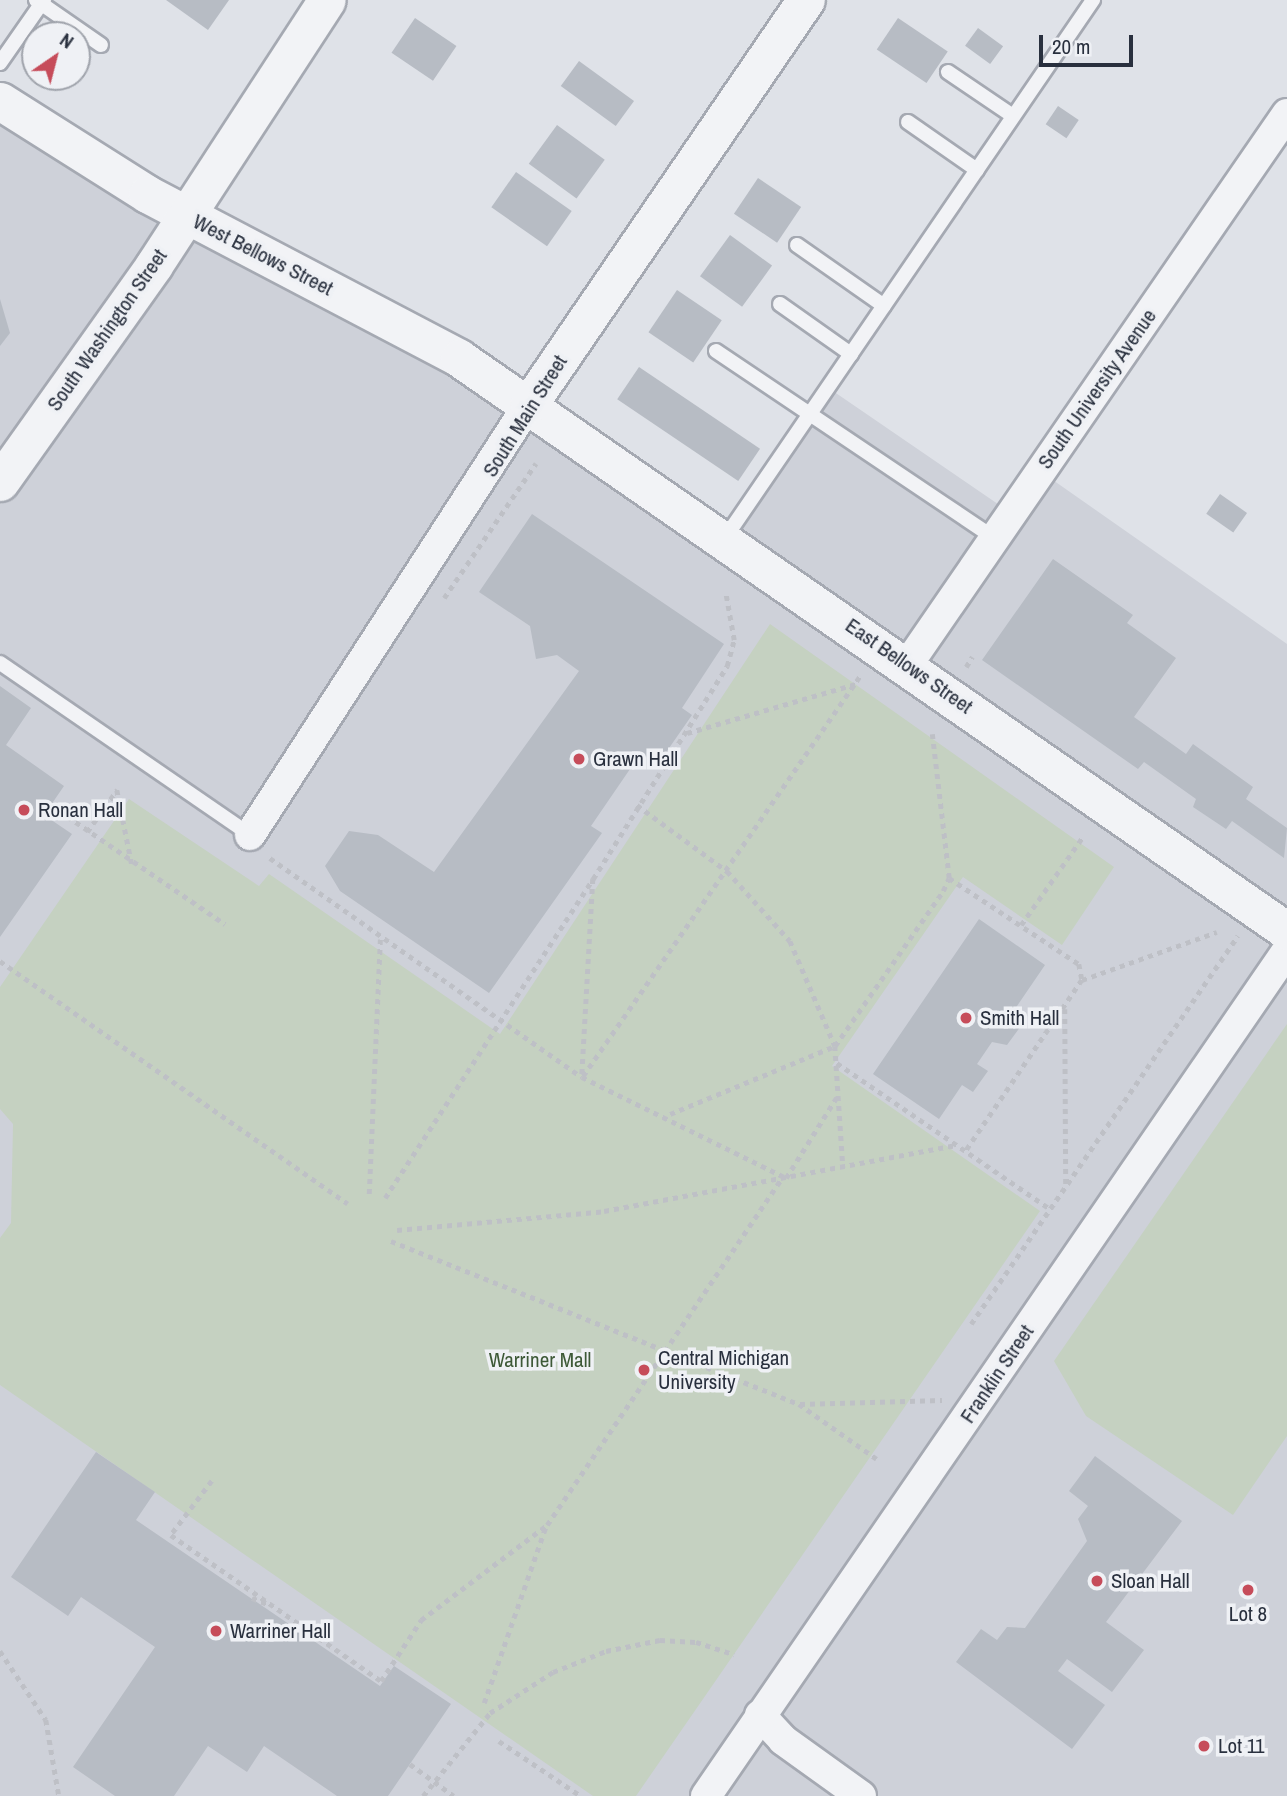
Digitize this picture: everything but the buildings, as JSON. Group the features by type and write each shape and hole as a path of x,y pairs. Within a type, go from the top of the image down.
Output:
{"street":[{"name":"South Washington Street","path":"0,482 186,215 327,0"},
{"name":"South Main Street","path":"250,835 528,404 806,0"},
{"name":"West Bellows Street","path":"0,101 186,215 459,358 528,404"},
{"name":"South University Avenue","path":"908,664 1287,114"},
{"name":"East Bellows Street","path":"528,404 908,664 1287,930"},
{"name":"Franklin Street","path":"706,1796 1287,951"},
{"path":"760,1715 783,1740 861,1796"}],"lane":[{"path":"726,538 1093,0"},
{"path":"0,63 40,1 101,45"},
{"path":"948,72 1013,116"},
{"path":"908,122 976,170"},
{"path":"797,245 884,306"},
{"path":"780,304 851,354"},
{"path":"716,351 808,416 994,538"},
{"path":"0,663 250,835"}],"path":[{"path":"385,1198 686,733 726,666 734,640 726,595"},
{"path":"582,1077 857,684 863,671"},
{"path":"686,733 857,684"},
{"path":"670,1115 835,1046 949,878 932,734"},
{"path":"87,832 117,790 132,865"},
{"path":"51,805 132,865 225,924"},
{"path":"637,805 727,871 790,941 835,1046 843,1168"},
{"path":"1021,925 1082,838"},
{"path":"268,860 582,1077 670,1115 784,1178"},
{"path":"582,1077 593,878"},
{"path":"949,878 1079,964 1082,980"},
{"path":"971,1324 1246,924"},
{"path":"965,1152 1082,980 1217,932"},
{"path":"369,1194 380,939"},
{"path":"0,961 348,1204"},
{"path":"1065,1007 1066,1187"},
{"path":"836,1063 1051,1209"},
{"path":"484,1703 547,1525 662,1349 784,1178 838,1095"},
{"path":"397,1230 604,1211 955,1145"},
{"path":"391,1241 799,1404 877,1459"},
{"path":"799,1404 949,1400"},
{"path":"212,1481 171,1535 381,1681 421,1620 547,1525"},
{"path":"252,1598 275,1606"},
{"path":"423,1796 490,1713 553,1672 606,1651 660,1640 696,1642 734,1654"},
{"path":"0,1651 46,1720 59,1796"},
{"path":"499,1741 581,1796"},
{"path":"410,1764 454,1796"}],"shaded area":[{"name":"Central Michigan University","path":"0,101 314,281 1287,943 1287,1796 0,1796"},
{"path":"830,389 1011,513 1040,471 1287,644 1287,931 727,539"}],"green space":[{"name":"Warriner Mall","path":"770,624 1114,867 1062,945 963,877 832,1066 1040,1211 636,1796 593,1796 0,1385 0,1238 11,1223 13,1124 0,1109 0,987 129,799 259,886 269,874 500,1034"},
{"path":"1287,1024 1287,1436 1233,1515 1086,1416 1054,1361"}],"place":[{"name":"Grawn Hall","path":"579,759"},
{"name":"Ronan Hall","path":"24,810"},
{"name":"Smith Hall","path":"966,1018"},
{"name":"Central Michigan University","path":"644,1370"},
{"name":"Sloan Hall","path":"1097,1581"},
{"name":"Lot 8","path":"1248,1590"},
{"name":"Warriner Hall","path":"216,1631"},
{"name":"Lot 11","path":"1204,1746"}]}
